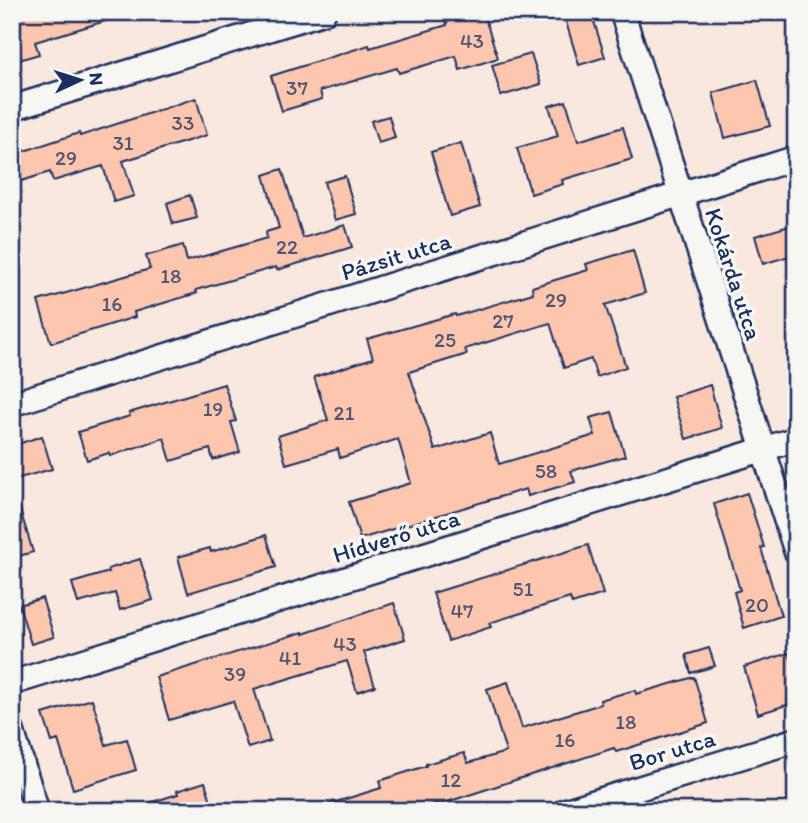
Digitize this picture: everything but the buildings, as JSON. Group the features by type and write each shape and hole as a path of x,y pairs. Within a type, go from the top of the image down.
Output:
{"street":[{"path":"12,108 324,12"},
{"name":"Kokárda utca","path":"622,12 796,551"},
{"name":"Pázsit utca","path":"12,404 796,158"},
{"name":"Hídverő utca","path":"12,683 796,439"},
{"path":"12,731 37,811"},
{"name":"Bor utca","path":"565,811 796,740"}]}
